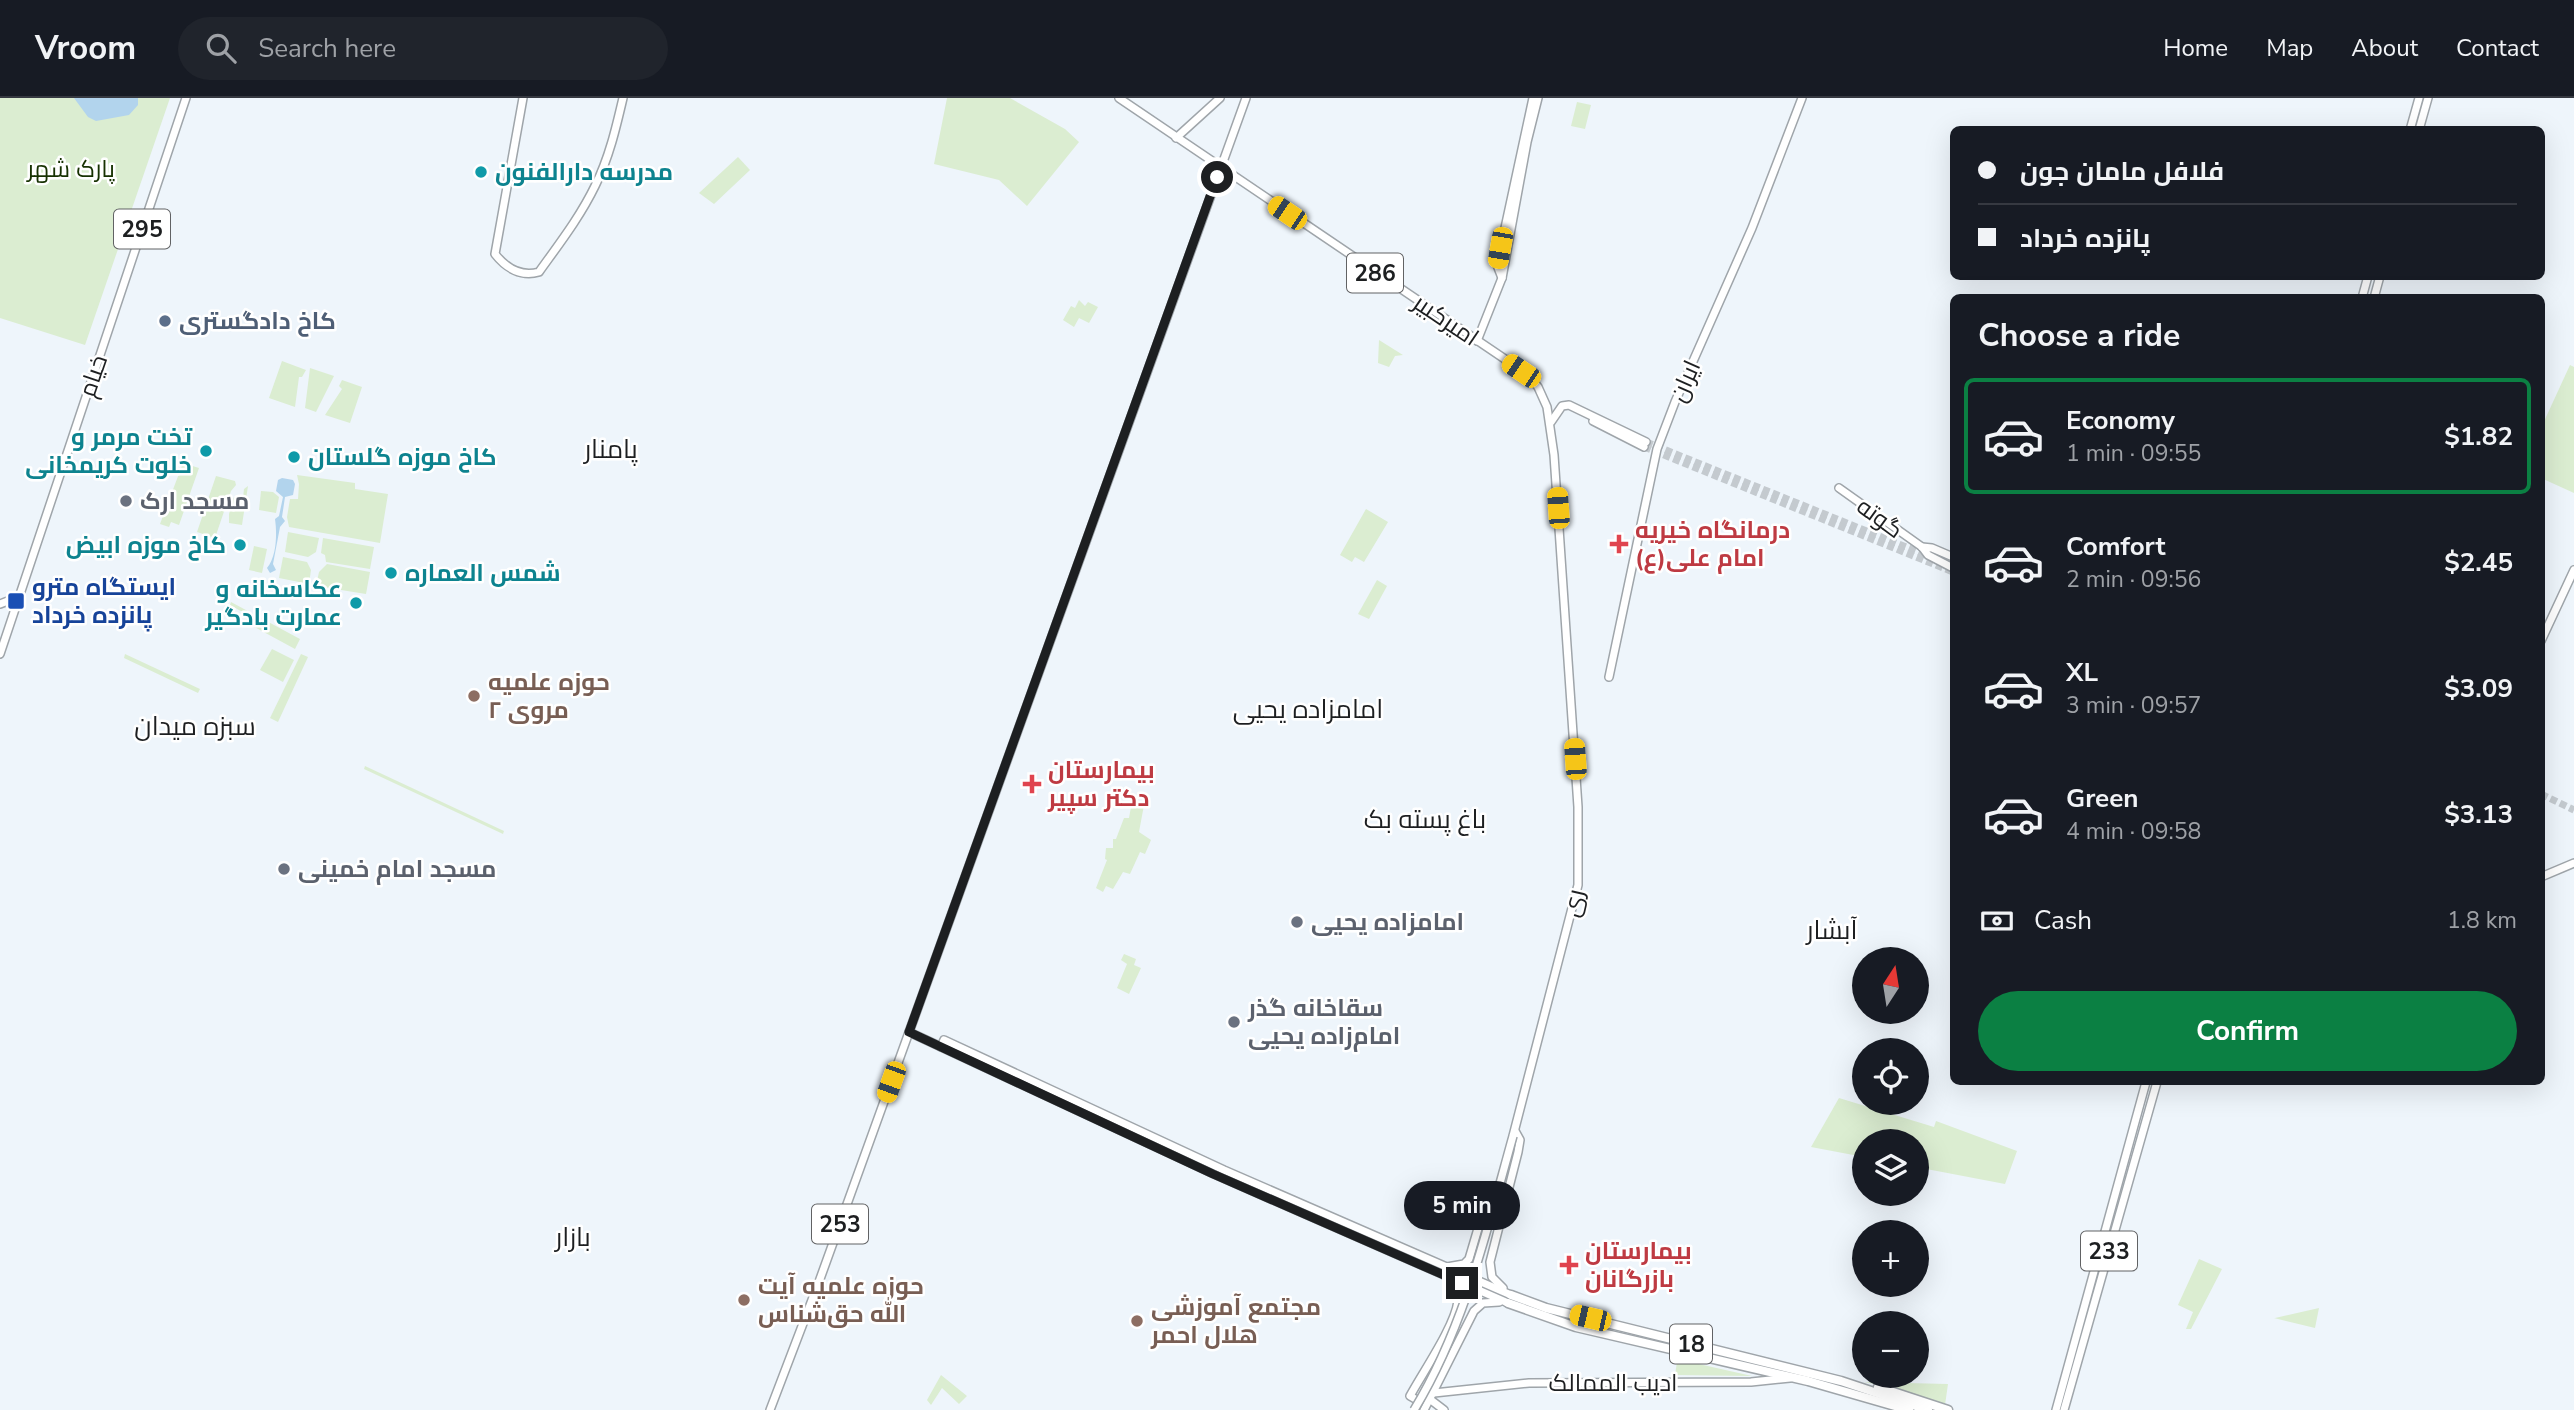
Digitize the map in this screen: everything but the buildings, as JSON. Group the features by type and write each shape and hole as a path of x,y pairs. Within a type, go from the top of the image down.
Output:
{"highway":[{"name":"18","path":"1510,1299 1841,1381 1909,1410"},
{"name":"18","path":"1510,1299 1539,1316 1595,1331 1791,1378 1871,1394 1928,1410"},
{"path":"1595,1331 1591,1325 1598,1321"},
{"path":"1841,1381 1869,1384 1948,1410"},
{"path":"1871,1394 1877,1404 1894,1410"}],"main road":[{"name":"خیام","path":"0,654 186,98"},
{"path":"523,98 495,254 515,271 529,275 539,272 576,221 596,185 610,148 623,98"},
{"path":"1176,138 1220,98"},
{"name":"253","path":"770,1410 797,1345 1245,98"},
{"path":"1477,341 1502,278 1535,98"},
{"name":"ایران","path":"1609,677 1657,449 1753,226 1802,98"},
{"path":"2411,126 2419,98"},
{"path":"2420,126 2428,98"},
{"name":"امیرکبیر","path":"1120,102 1530,377"},
{"name":"ری","path":"1414,1410 1451,1337 1465,1301 1514,1133 1578,885 1577,795 1550,422 1545,400 1530,377"},
{"path":"1550,422 1562,405 1569,405 1645,444"},
{"name":"گوته","path":"1839,488 1922,547 1928,555 1949,566"},
{"name":"گوته","path":"1922,547 1932,548 1950,557"},
{"path":"2545,632 2574,570"},
{"path":"0,604 8,603 19,596"},
{"path":"2545,875 2574,863"},
{"path":"909,1032 942,1044 1223,1174 1510,1299"},
{"name":"233","path":"2056,1410 2145,1085"},
{"name":"233","path":"2064,1410 2156,1085"},
{"path":"1510,1299 1489,1269 1518,1152 1520,1140 1514,1133"},
{"path":"1445,1271 1464,1264 1469,1259 1487,1198"},
{"path":"1445,1271 1454,1286 1457,1303"},
{"path":"1424,1410 1474,1311 1473,1298 1464,1296 1457,1303"},
{"path":"1474,1311 1489,1302 1510,1299"},
{"name":"ادیب الممالک","path":"1457,1303 1442,1339 1410,1396 1417,1400 1529,1383 1751,1382 1791,1378"},
{"path":"1433,1396 1444,1410"}],"green space":[{"name":"پارک شهر","path":"0,98 170,98 85,345 0,318"},
{"path":"947,98 1010,98 1065,129 1079,142 1027,206 999,180 934,164"},
{"path":"1577,102 1591,105 1585,129 1571,126"},
{"path":"738,157 750,170 714,204 699,193"},
{"path":"1079,300 1085,306 1088,302 1098,307 1089,323 1079,318 1074,327 1063,320 1071,306 1075,308"},
{"path":"1379,340 1403,355 1395,356 1389,367 1378,363"},
{"path":"282,361 306,370 302,377 299,377 295,407 269,398"},
{"path":"2570,365 2574,367 2574,493 2545,480 2545,419"},
{"path":"310,368 334,376 316,412 305,408"},
{"path":"342,380 362,387 350,423 325,415 342,389 339,386"},
{"path":"183,463 199,468 179,525 171,522 169,527 160,524"},
{"path":"297,475 355,483 355,489 388,494 380,543 289,527 287,517 290,499 298,499"},
{"path":"216,476 235,481 236,485 231,491 215,538 197,532"},
{"path":"248,486 242,525 229,523 234,497 243,498 244,489"},
{"path":"261,491 273,492 279,497 276,513 259,510"},
{"path":"1366,509 1388,522 1364,562 1355,557 1352,562 1340,555"},
{"path":"288,532 319,538 316,552 308,557 285,552"},
{"path":"323,538 374,547 370,569 326,562 325,555 321,553"},
{"path":"254,546 267,549 262,573 249,570"},
{"path":"283,557 307,562 311,570 309,584 279,578"},
{"path":"327,564 370,572 366,594 316,586 319,572"},
{"path":"1377,580 1387,586 1369,619 1358,614"},
{"path":"231,602 300,639 295,649 245,622 248,615 230,605"},
{"path":"272,649 294,660 283,682 260,670"},
{"path":"125,654 200,689 198,693 124,658"},
{"path":"301,654 308,657 278,722 270,718"},
{"path":"365,766 504,831 503,834 364,769"},
{"path":"1144,805 1139,832 1151,840 1145,854 1140,852 1130,874 1123,872 1113,889 1106,886 1103,892 1096,888 1107,860 1106,848 1113,848 1113,839 1116,839 1124,818 1129,818 1131,807"},
{"path":"1124,954 1136,959 1134,965 1141,968 1129,994 1117,988 1127,964 1121,960"},
{"path":"1839,1098 1852,1102 1852,1115 1895,1115 1934,1127 1936,1121 2017,1151 2005,1184 1929,1169 1929,1129 1852,1129 1852,1155 1811,1147"},
{"path":"2199,1259 2222,1269 2191,1329 2186,1329 2193,1312 2178,1305"},
{"path":"2319,1308 2315,1328 2274,1318 2275,1318"},
{"path":"1681,1360 1752,1376 1675,1375 1677,1362"},
{"path":"941,1375 967,1396 959,1404 942,1388 931,1405 927,1400"},
{"path":"1929,1384 1948,1384 1945,1405 1895,1388 1929,1388"}],"water":[{"path":"74,98 138,98 138,105 129,115 96,121 88,117"},
{"path":"278,480 293,480 295,484 293,495 285,497 282,517 285,521 280,527 273,564 276,570 270,573 267,568 274,551 275,519 279,516 283,497 276,491"}],"tunnel":[{"path":"1646,442 1931,557"},
{"path":"1644,447 1950,571"},
{"path":"2545,796 2574,810"}],"place":[{"name":"مدرسه دارالفنون","path":"481,172"},
{"name":"کاخ دادگستری","path":"165,321"},
{"name":"تخت مرمر و خلوت کریمخانی","path":"206,451"},
{"name":"کاخ موزه گلستان","path":"294,457"},
{"name":"مسجد ارک","path":"126,501"},
{"name":"درمانگاه خیریه امام علی(ع)","path":"1619,544"},
{"name":"کاخ موزه ابیض","path":"240,545"},
{"name":"شمس العماره","path":"391,573"},
{"name":"ایستگاه مترو پانزده خرداد","path":"16,601"},
{"name":"عکاسخانه و عمارت بادگیر","path":"356,603"},
{"name":"حوزه علمیه مروی ۲","path":"474,696"},
{"name":"بیمارستان دکتر سپیر","path":"1032,784"},
{"name":"مسجد امام خمینی","path":"284,869"},
{"name":"امامزاده یحیی","path":"1297,922"},
{"name":"سقاخانه گذر امام‌زاده یحیی","path":"1234,1022"},
{"name":"بیمارستان بازرگانان","path":"1569,1265"},
{"name":"حوزه علمیه آیت الله حق‌شناس","path":"744,1300"},
{"name":"مجتمع آموزشی هلال احمر","path":"1137,1321"}],"district":[{"name":"پامنار","path":"611,449"},
{"name":"امامزاده یحیی","path":"1308,709"},
{"name":"سبزه میدان","path":"195,726"},
{"name":"باغ پسته بک","path":"1425,819"},
{"name":"آبشار","path":"1832,930"},
{"name":"بازار","path":"573,1237"}],"route":[{"path":"1217,177 909,1032 1213,1174 1462,1283"}]}
